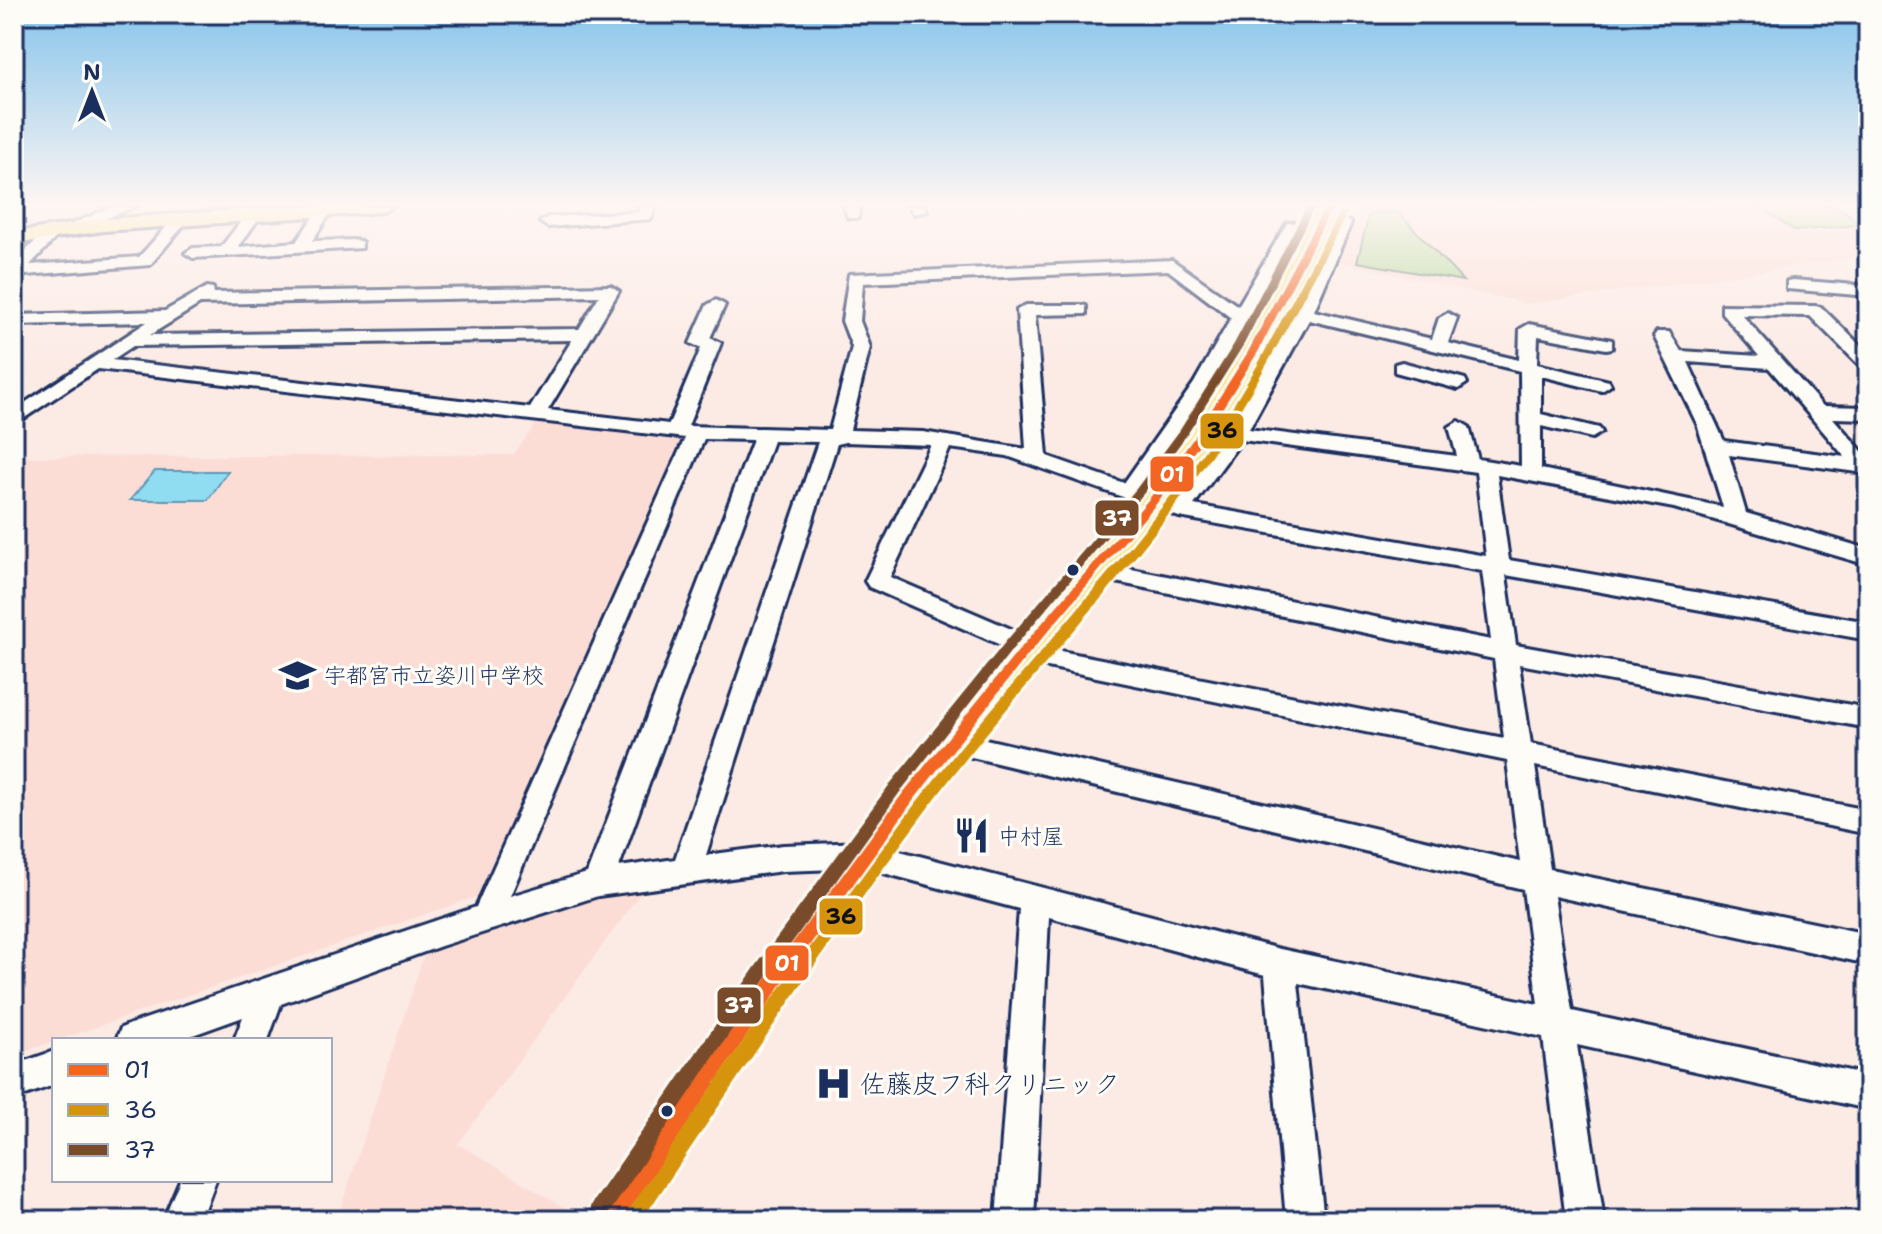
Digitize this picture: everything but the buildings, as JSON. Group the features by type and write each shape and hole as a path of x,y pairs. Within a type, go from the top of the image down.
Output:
{"main road":[{"path":"612,1220 775,980 865,855 951,742 1153,501 1253,352 1304,264"}],"street":[{"path":"23,264 15,271 121,264"},
{"path":"1153,501 1180,419 1271,264"},
{"path":"1153,501 1237,433 1304,314 1326,264"},
{"path":"686,871 834,438 861,347 851,321 855,278 1172,265 1241,317"},
{"path":"14,419 94,363 223,283"},
{"path":"1793,285 1868,291"},
{"path":"193,299 611,291 536,414"},
{"path":"486,918 686,432 712,343 699,343 716,305"},
{"path":"1866,468 1728,309 1815,311 1868,362"},
{"path":"1037,460 1026,310 1080,310"},
{"path":"1304,314 1602,385"},
{"path":"14,320 168,316"},
{"path":"1425,374 1448,318"},
{"path":"1531,474 1529,329 1606,344"},
{"path":"132,341 585,334"},
{"path":"1663,336 1694,387 1719,447 1736,517"},
{"path":"1675,356 1774,363"},
{"path":"94,363 686,432 943,441 1010,450 1153,501 1496,567 1868,631"},
{"path":"1402,368 1458,383"},
{"path":"14,400 44,399"},
{"path":"1817,412 1868,413"},
{"path":"1531,418 1592,432"},
{"path":"1459,427 1478,467 1496,567 1505,652 1585,1220"},
{"path":"1237,433 1531,474 1736,517 1868,557"},
{"path":"598,883 764,437"},
{"path":"943,441 877,581 1026,650 1868,822"},
{"path":"1719,447 1866,468"},
{"path":"1096,570 1505,652 1868,718"},
{"path":"951,742 1536,879 1868,949"},
{"path":"139,1038 486,918 598,883 783,858 865,855 1280,964 1868,1092"},
{"path":"1015,1220 1035,900"},
{"path":"1280,964 1305,1220"},
{"path":"252,1038 269,992"},
{"path":"15,1083 52,1069"},
{"path":"182,1220 197,1182"}],"shaded area":[{"path":"1346,264 1815,264 1530,304"},
{"name":"宇都宮市立姿川中学校","path":"539,421 685,434 487,893 64,1038 52,1038 52,1042 14,1055 14,457 513,455"},
{"path":"642,891 458,1144 565,1208 556,1220 337,1220 427,946 593,897"}],"green space":[{"path":"1366,264 1447,264 1463,281"}],"water":[{"path":"155,471 228,471 208,500 130,500"}],"transit line":[{"name":"37","path":"599,1211 762,971 895,788 1011,643 1140,491 1184,431 1239,344 1281,264"},
{"name":"01","path":"612,1220 775,980 908,797 1023,653 1153,501 1197,440 1253,352 1299,264"},
{"name":"36","path":"631,1220 882,858 980,732 1135,549 1191,476 1262,366 1317,264"}],"place":[{"name":"宇都宮市立姿川中学校","path":"298,675"},
{"name":"中村屋","path":"972,836"},
{"name":"佐藤皮フ科クリニック","path":"834,1084"}]}
